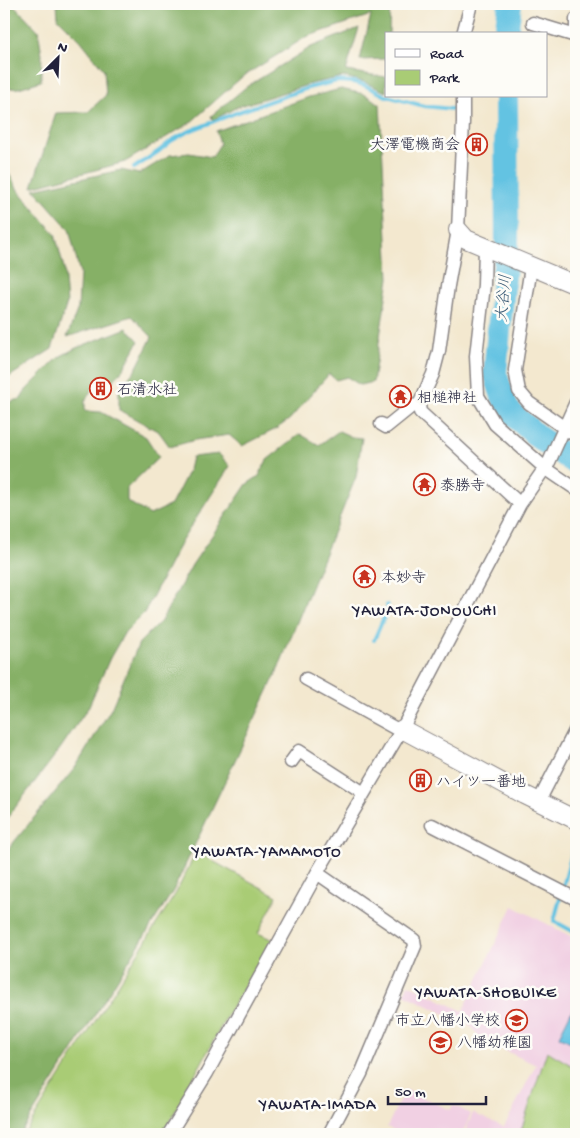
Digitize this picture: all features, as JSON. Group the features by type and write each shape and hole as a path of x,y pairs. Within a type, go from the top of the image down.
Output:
{"street":[{"path":"464,32 471,4"},
{"path":"533,23 576,36 576,19"},
{"path":"463,98 458,230 439,351 433,374 419,404 420,412 520,504"},
{"path":"458,230 466,239 576,285"},
{"path":"488,248 476,356 478,396 494,424 576,489"},
{"path":"528,266 515,370 519,391 529,403 576,436"},
{"path":"169,1134 207,1073 317,873 401,730 520,504 547,465 576,402"},
{"path":"382,424 386,427 412,406 419,404"},
{"path":"306,679 576,820"},
{"path":"539,801 576,729"},
{"path":"291,762 299,751 364,793"},
{"path":"432,824 567,894"},
{"path":"317,873 414,940 415,946 361,1074 330,1134"}],"shaded area":[{"name":"市立八幡小学校","path":"513,906 576,939 576,1134 464,1134 473,1113 504,1127 536,1065 480,1039 473,1028 404,994 408,984 463,1011"},
{"path":"405,1089 450,1110 453,1105 471,1114 462,1134 403,1134 387,1127"}],"green space":[{"path":"57,4 390,4 389,32 385,32 385,59 360,60 371,15 306,37 242,77 190,123 125,162 32,187 56,113 88,112 106,95 104,70 81,41 58,18"},
{"path":"4,6 16,7 38,30 42,54 41,81 19,88 4,89"},
{"path":"359,28 346,71 385,77 385,92 364,82 345,77 337,78 310,84 237,107 213,120 211,116 246,87 311,47"},
{"path":"341,89 364,94 380,104 389,278 373,382 360,385 347,377 336,380 329,374 290,419 276,429 242,446 229,435 195,440 170,447 159,432 119,410 119,389 136,369 152,337 132,316 67,337 78,308 80,274 69,229 34,189 121,170 139,174 170,155 189,153 212,157 220,144 216,131 309,97"},
{"path":"4,165 18,190 55,234 64,268 67,303 52,349 6,379 4,378"},
{"path":"127,328 139,341 124,368 112,382 99,377 85,401 85,411 101,412 146,437 159,457 127,488 127,501 150,515 171,505 189,470 192,457 219,454 230,466 181,542 144,613 125,632 110,658 88,708 60,749 4,822 4,408 12,401 21,399 26,390 59,357 76,348"},
{"path":"339,431 352,437 362,438 356,477 276,674 173,891 20,1134 4,1134 4,854 75,768 111,709 139,643 161,621 192,565 247,484 259,476 267,460 300,434 319,445"},
{"path":"196,852 277,896 258,933 273,940 229,1012 163,1134 24,1134 176,893"},
{"path":"547,1051 576,1068 576,1134 520,1134"}],"water":[{"path":"576,1002 576,1045 559,1036"}],"waterway":[{"name":"大谷川","path":"506,32 510,4"},
{"path":"134,168 171,141 187,132 308,88 337,81 353,82 364,85 385,96"},
{"path":"394,98 424,106 452,109"},
{"name":"大谷川","path":"506,98 507,244 495,373 507,409 538,437 576,463"},
{"path":"374,640 388,608 387,605"},
{"path":"576,838 554,921 576,933"}],"place":[{"name":"大澤電機商会","path":"476,144"},
{"name":"石清水社","path":"101,389"},
{"name":"相槌神社","path":"401,397"},
{"name":"泰勝寺","path":"424,485"},
{"name":"本妙寺","path":"365,577"},
{"name":"ハイツ一番地","path":"420,781"},
{"name":"市立八幡小学校","path":"516,1020"},
{"name":"八幡幼稚園","path":"441,1042"}],"district":[{"name":"YAWATA-JONOUCHI","path":"425,609"},
{"name":"YAWATA-YAMAMOTO","path":"267,850"},
{"name":"YAWATA-SHOBUIKE","path":"486,991"},
{"name":"YAWATA-IMADA","path":"318,1103"}]}
